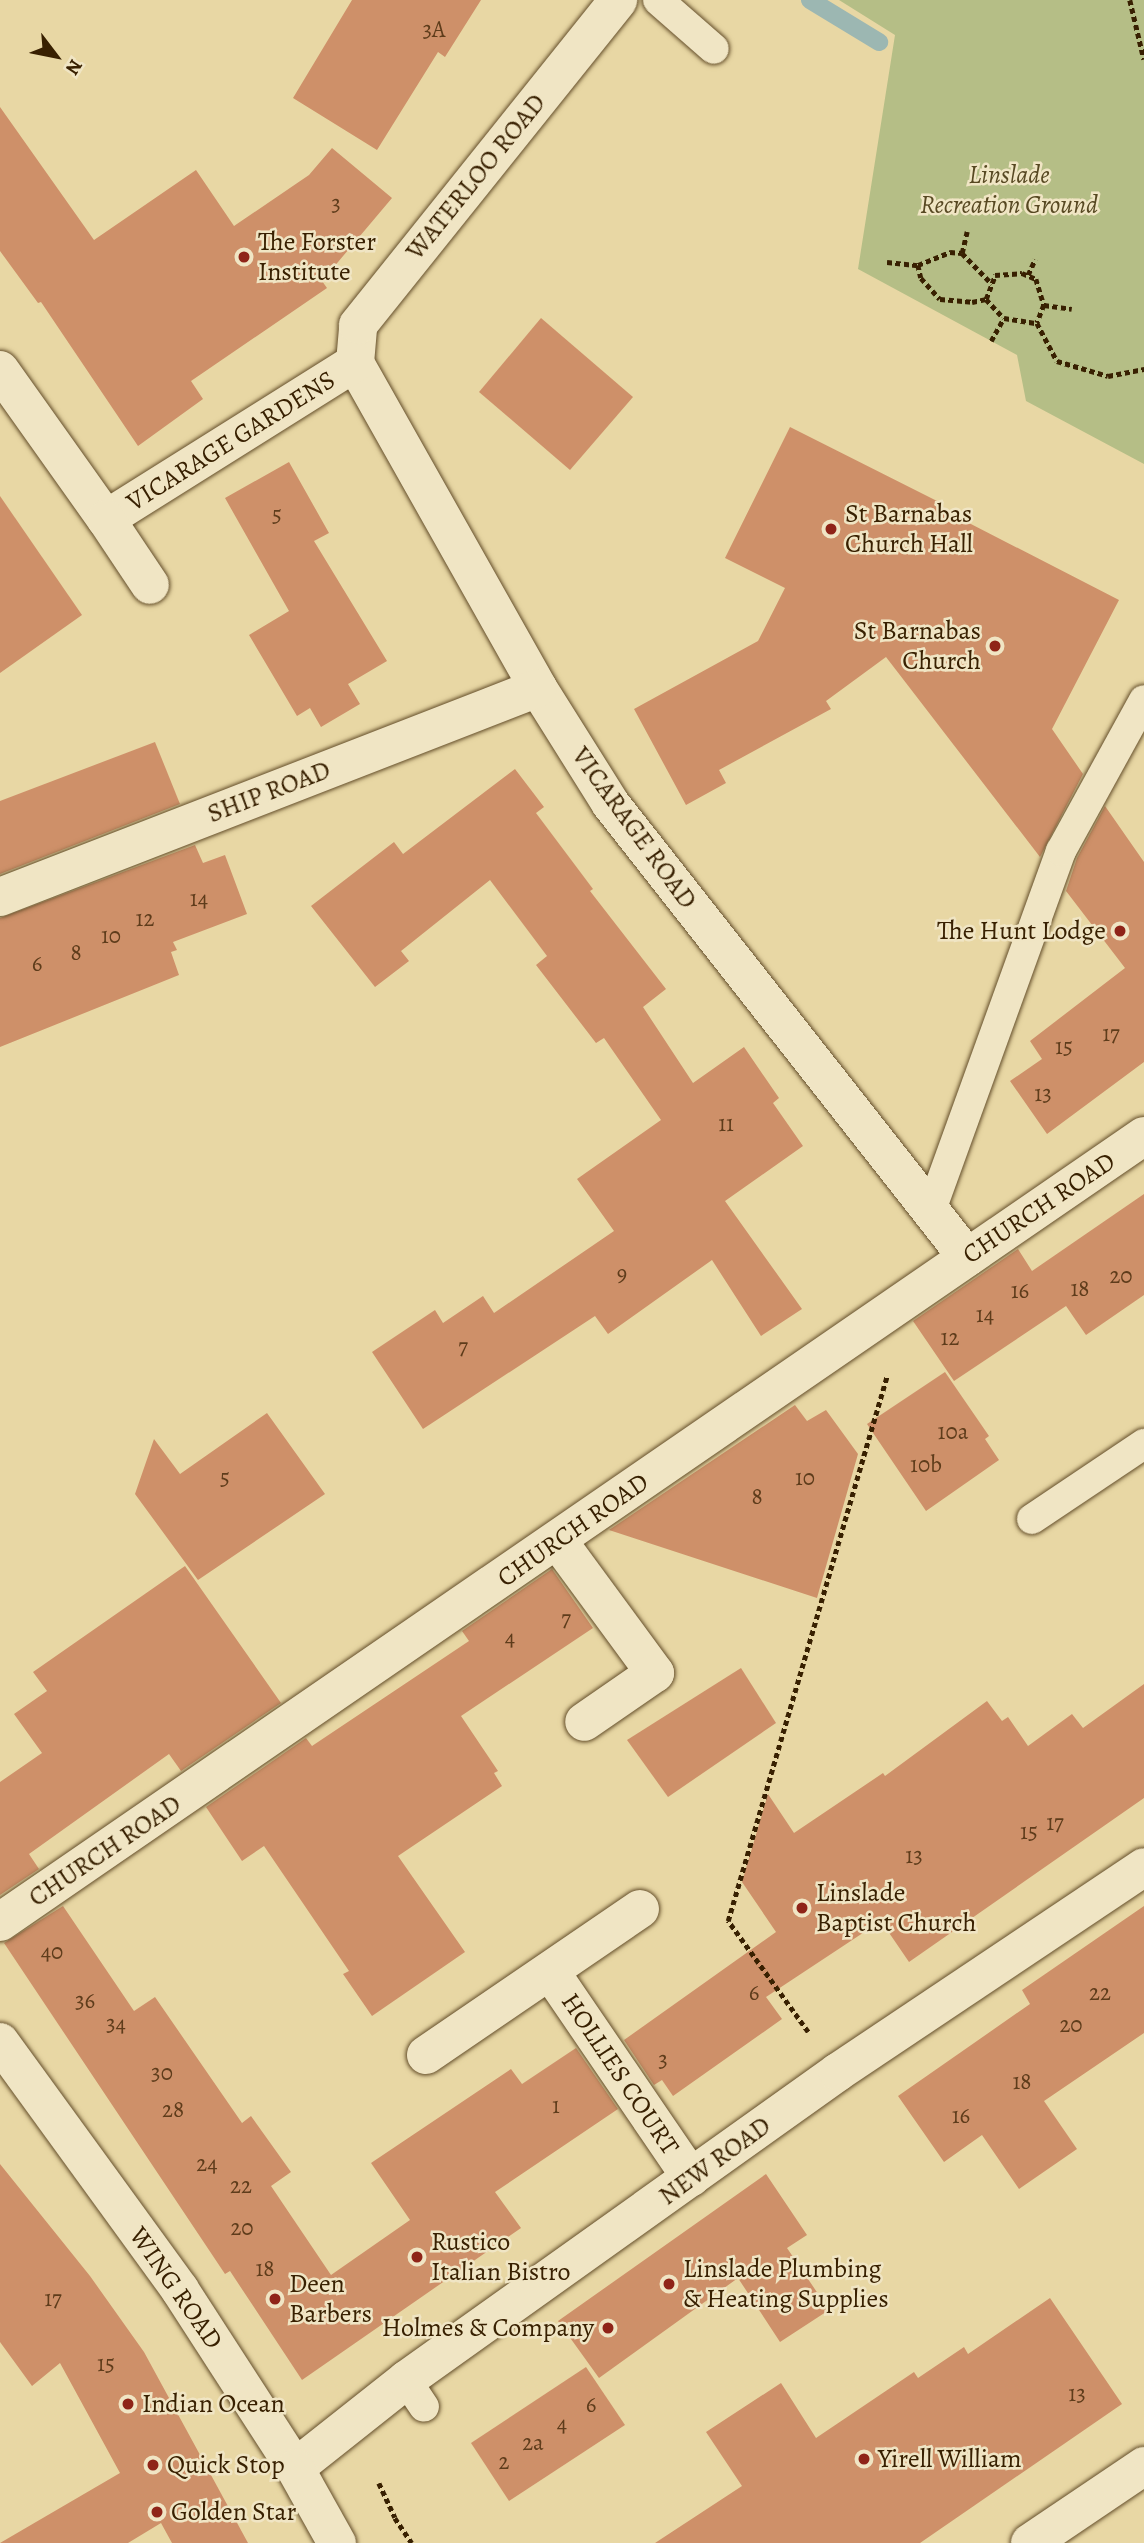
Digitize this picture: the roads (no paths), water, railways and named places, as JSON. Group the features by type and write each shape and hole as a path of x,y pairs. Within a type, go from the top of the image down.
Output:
{"street":[{"name":"WATERLOO ROAD","path":"355,363 358,325 618,0"},
{"name":"VICARAGE GARDENS","path":"106,519 355,363"},
{"name":"VICARAGE ROAD","path":"355,363 538,688 610,803 967,1257"},
{"name":"VICARAGE GARDENS","path":"0,370 150,585"},
{"name":"SHIP ROAD","path":"0,897 538,688"},
{"name":"CHURCH ROAD","path":"0,1922 1144,1136"},
{"path":"558,1541 655,1673 584,1722"},
{"name":"NEW ROAD","path":"295,2468 415,2394 691,2178 838,2073 1144,1867"},
{"name":"HOLLIES COURT","path":"426,2055 640,1909"},
{"name":"HOLLIES COURT","path":"550,1971 691,2178"},
{"name":"WING ROAD","path":"0,2042 180,2290 295,2468 337,2543"},
{"path":"1030,2543 1144,2466"}],"lane":[{"path":"658,0 714,49"},
{"path":"931,1210 1061,850 1141,715"},
{"path":"1032,1519 1144,1444"}],"waterway":[{"path":"810,0 879,42"}],"place":[{"name":"The Forster Institute","path":"244,257"},
{"name":"St Barnabas Church Hall","path":"831,529"},
{"name":"St Barnabas Church","path":"995,646"},
{"name":"The Hunt Lodge","path":"1120,931"},
{"name":"Linslade Baptist Church","path":"802,1908"},
{"name":"Rustico Italian Bistro","path":"417,2257"},
{"name":"Linslade Plumbing & Heating Supplies","path":"669,2284"},
{"name":"Deen Barbers","path":"275,2299"},
{"name":"Holmes & Company","path":"608,2328"},
{"name":"Indian Ocean","path":"128,2404"},
{"name":"Yirell William","path":"864,2459"},
{"name":"Quick Stop","path":"153,2465"},
{"name":"Golden Star","path":"157,2512"}],"park label":[{"name":"Linslade Recreation Ground","path":"1009,190"}]}
